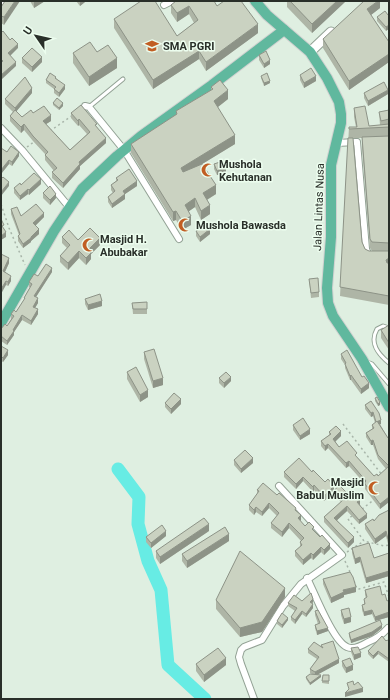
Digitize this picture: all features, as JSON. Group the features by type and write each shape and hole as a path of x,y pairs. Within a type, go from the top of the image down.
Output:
{"highway":[{"name":"Jalan Lintas Nusa","path":"255,1 267,15 310,52 327,78 339,102 341,114 340,133 332,165 331,237 327,288 328,304 333,316 362,359 389,407"},
{"path":"1,323 28,274 69,207 82,189 141,136 212,85 284,30"}],"main road":[{"path":"310,52 337,27"}],"street":[{"path":"1,5 4,1"},
{"path":"164,6 172,1"},
{"path":"87,106 124,150 179,239"},
{"path":"1,128 22,150 69,207"},
{"path":"357,142 366,249 369,256 376,256"},
{"path":"337,143 365,142"},
{"path":"254,699 241,664 239,653 244,647 262,640 290,596 307,578 342,555 279,486"},
{"path":"307,578 338,639 347,647 351,648 366,643 378,637 388,628"}],"lane":[{"path":"87,106 123,79"},
{"path":"389,328 384,326 377,329 374,334 373,342 380,355 389,363"},
{"path":"362,359 372,364 389,384"}],"path":[{"path":"47,134 87,106"},
{"path":"22,150 41,138"},
{"path":"1,204 8,228 28,274"},
{"path":"343,424 384,478"},
{"path":"360,510 377,497"},
{"path":"354,514 348,519 364,542"},
{"path":"389,546 364,542 342,555 357,588 359,589 384,582 389,597"}],"building":[{"path":"5,1 15,1 4,17 1,16 1,7"},
{"path":"141,1 155,1 177,36 198,20 189,6 177,13 171,5 176,1 214,1 217,6 224,1 241,1 258,24 206,62 199,51 153,80 114,19"},
{"path":"290,1 337,1 312,24"},
{"path":"364,1 378,1 367,9 389,42 389,54 349,81 323,39"},
{"path":"385,11 388,15 389,14 389,25 386,27 377,17"},
{"path":"3,31 10,40 12,38 18,44 8,53 16,62 1,75 1,63 3,61 1,59 1,33"},
{"path":"90,42 97,52 108,45 117,58 89,77 73,53"},
{"path":"32,48 42,57 32,67 22,58"},
{"path":"266,51 270,60 264,64 259,55"},
{"path":"311,68 316,76 304,83 300,75"},
{"path":"50,73 65,85 59,93 54,89 56,87 46,80"},
{"path":"267,73 270,81 264,83 261,76"},
{"path":"25,77 32,88 15,108 5,99"},
{"path":"220,80 228,90 214,101 235,135 181,168 183,172 202,164 216,185 203,193 210,205 201,211 195,198 185,205 191,216 182,221 176,211 173,212 131,144 177,114 176,111 213,89 211,87"},
{"path":"384,82 388,90 368,101 364,93"},
{"path":"57,98 63,103 59,108 53,103"},
{"path":"81,105 97,124 95,125 106,138 79,162 80,164 63,183 52,172 57,168 45,155 48,152 24,124 21,127 10,116 15,110 22,117 31,110 33,113 44,106 51,115 43,121 70,150 90,132 79,119 78,121 71,113"},
{"path":"365,106 369,126 389,124 389,127 349,129 349,127 357,127 354,108"},
{"path":"389,110 389,119 381,121 379,112"},
{"path":"389,136 389,243 372,242 370,239 362,137"},
{"path":"348,138 353,138 362,242 365,249 369,251 389,251 389,258 386,260 387,263 389,263 389,296 340,287"},
{"path":"11,146 19,152 12,162 9,160 1,170 1,148 7,152"},
{"path":"223,161 226,167 217,171 214,164"},
{"path":"129,169 137,181 123,191 125,194 112,204 108,197 115,191 111,185 118,180 116,178"},
{"path":"34,173 41,179 20,196 14,188 20,183 21,185"},
{"path":"3,177 9,182 1,192 1,179"},
{"path":"50,186 56,194 50,200 43,193"},
{"path":"36,204 44,213 33,223 39,229 23,244 18,236 20,234 11,209 17,207 21,216"},
{"path":"1,219 4,225 2,226 6,232 1,236"},
{"path":"206,224 210,229 200,237 196,231"},
{"path":"90,228 100,238 88,250 91,253 86,258 79,251 68,263 60,256 70,245 62,237 69,230 78,240"},
{"path":"1,254 9,258 3,271 11,276 8,282 6,281 1,289"},
{"path":"46,264 52,268 34,296 38,298 33,307 38,309 31,321 22,315 7,341 1,336 1,329 5,324 7,326 14,316 11,314 14,310 16,312 25,298 32,284 29,282 34,274 38,276"},
{"path":"318,278 319,292 311,293 309,279"},
{"path":"100,294 102,301 88,305 85,299"},
{"path":"147,302 147,309 133,309 132,303"},
{"path":"389,325 389,343 381,330"},
{"path":"1,346 8,350 3,358 1,356"},
{"path":"154,349 163,378 153,381 144,352"},
{"path":"347,350 362,377 364,376 369,383 361,389 351,375 350,376 345,364 346,363 341,354"},
{"path":"136,367 148,390 140,395 127,372"},
{"path":"226,372 231,377 224,383 219,378"},
{"path":"174,393 181,399 171,409 165,403"},
{"path":"377,397 380,402 378,404 375,398"},
{"path":"371,401 379,413 381,420 376,422 373,412 371,413 365,405"},
{"path":"303,418 310,429 300,436 293,425"},
{"path":"377,421 388,438 389,437 389,466 378,455 373,440 371,441 366,433 374,428 372,425"},
{"path":"336,426 341,431 333,439 339,447 347,441 357,453 355,455 374,476 377,474 378,476 389,466 389,497 380,504 365,484 366,481 349,461 346,463 328,444 325,446 321,441 331,434 329,432"},
{"path":"245,450 253,458 241,469 234,460"},
{"path":"299,458 312,472 313,470 325,482 328,479 334,486 324,496 314,485 313,487 303,477 296,484 284,472"},
{"path":"263,483 277,495 279,493 296,508 295,510 301,515 298,518 305,526 309,522 314,527 312,529 320,537 322,535 330,544 324,550 321,547 313,555 311,553 303,560 295,551 302,545 300,542 304,538 289,523 282,532 271,523 279,513 269,503 262,512 256,507 254,510 249,505 259,491 257,490"},
{"path":"339,485 350,496 354,493 360,500 357,502 367,514 359,520 347,506 334,518 354,537 348,543 324,517 343,500 334,491"},
{"path":"389,510 389,539 386,531 375,539 365,524 373,519 374,521 379,515"},
{"path":"204,518 209,524 160,557 156,551"},
{"path":"162,525 166,531 151,543 146,537"},
{"path":"225,527 229,534 187,561 182,554"},
{"path":"369,543 374,558 389,553 389,571 366,578 360,557 355,559 352,548"},
{"path":"240,551 285,588 262,622 240,628 216,600"},
{"path":"350,572 356,587 343,590 344,592 331,598 323,579"},
{"path":"380,586 382,595 385,594 387,601 389,600 389,612 375,617 372,610 364,612 362,605 365,604 364,599 367,597 365,590"},
{"path":"311,593 313,599 310,602 313,604 306,614 302,611 295,620 291,617 297,608 288,603 294,595 302,601"},
{"path":"349,608 351,617 344,619 341,610"},
{"path":"318,610 328,628 317,631 315,625 320,623 315,611"},
{"path":"282,613 288,618 282,625 277,621"},
{"path":"380,620 382,625 372,632 351,640 349,633"},
{"path":"382,636 386,641 389,641 389,659 378,651 373,656 368,651"},
{"path":"333,641 339,659 315,672 310,669 319,657 308,649 314,642 323,648 321,645"},
{"path":"358,647 361,653 354,655 351,648"},
{"path":"218,648 226,658 204,675 196,664"},
{"path":"350,658 353,665 346,668 342,661"},
{"path":"310,674 321,675 310,683 306,677"},
{"path":"323,675 329,675 329,681 322,681"},
{"path":"353,681 354,685 358,682 363,688 345,693 349,689 347,683"}],"waterway":[{"path":"118,469 139,497 138,524 148,561 161,590 168,665 205,699"}],"place":[{"name":"SMA PGRI","path":"152,46"},
{"name":"Mushola Kehutanan","path":"208,170"},
{"name":"Mushola Bawasda","path":"185,225"},
{"name":"Masjid H. Abubakar","path":"89,245"},
{"name":"Masjid Babul Muslim","path":"375,488"}]}
